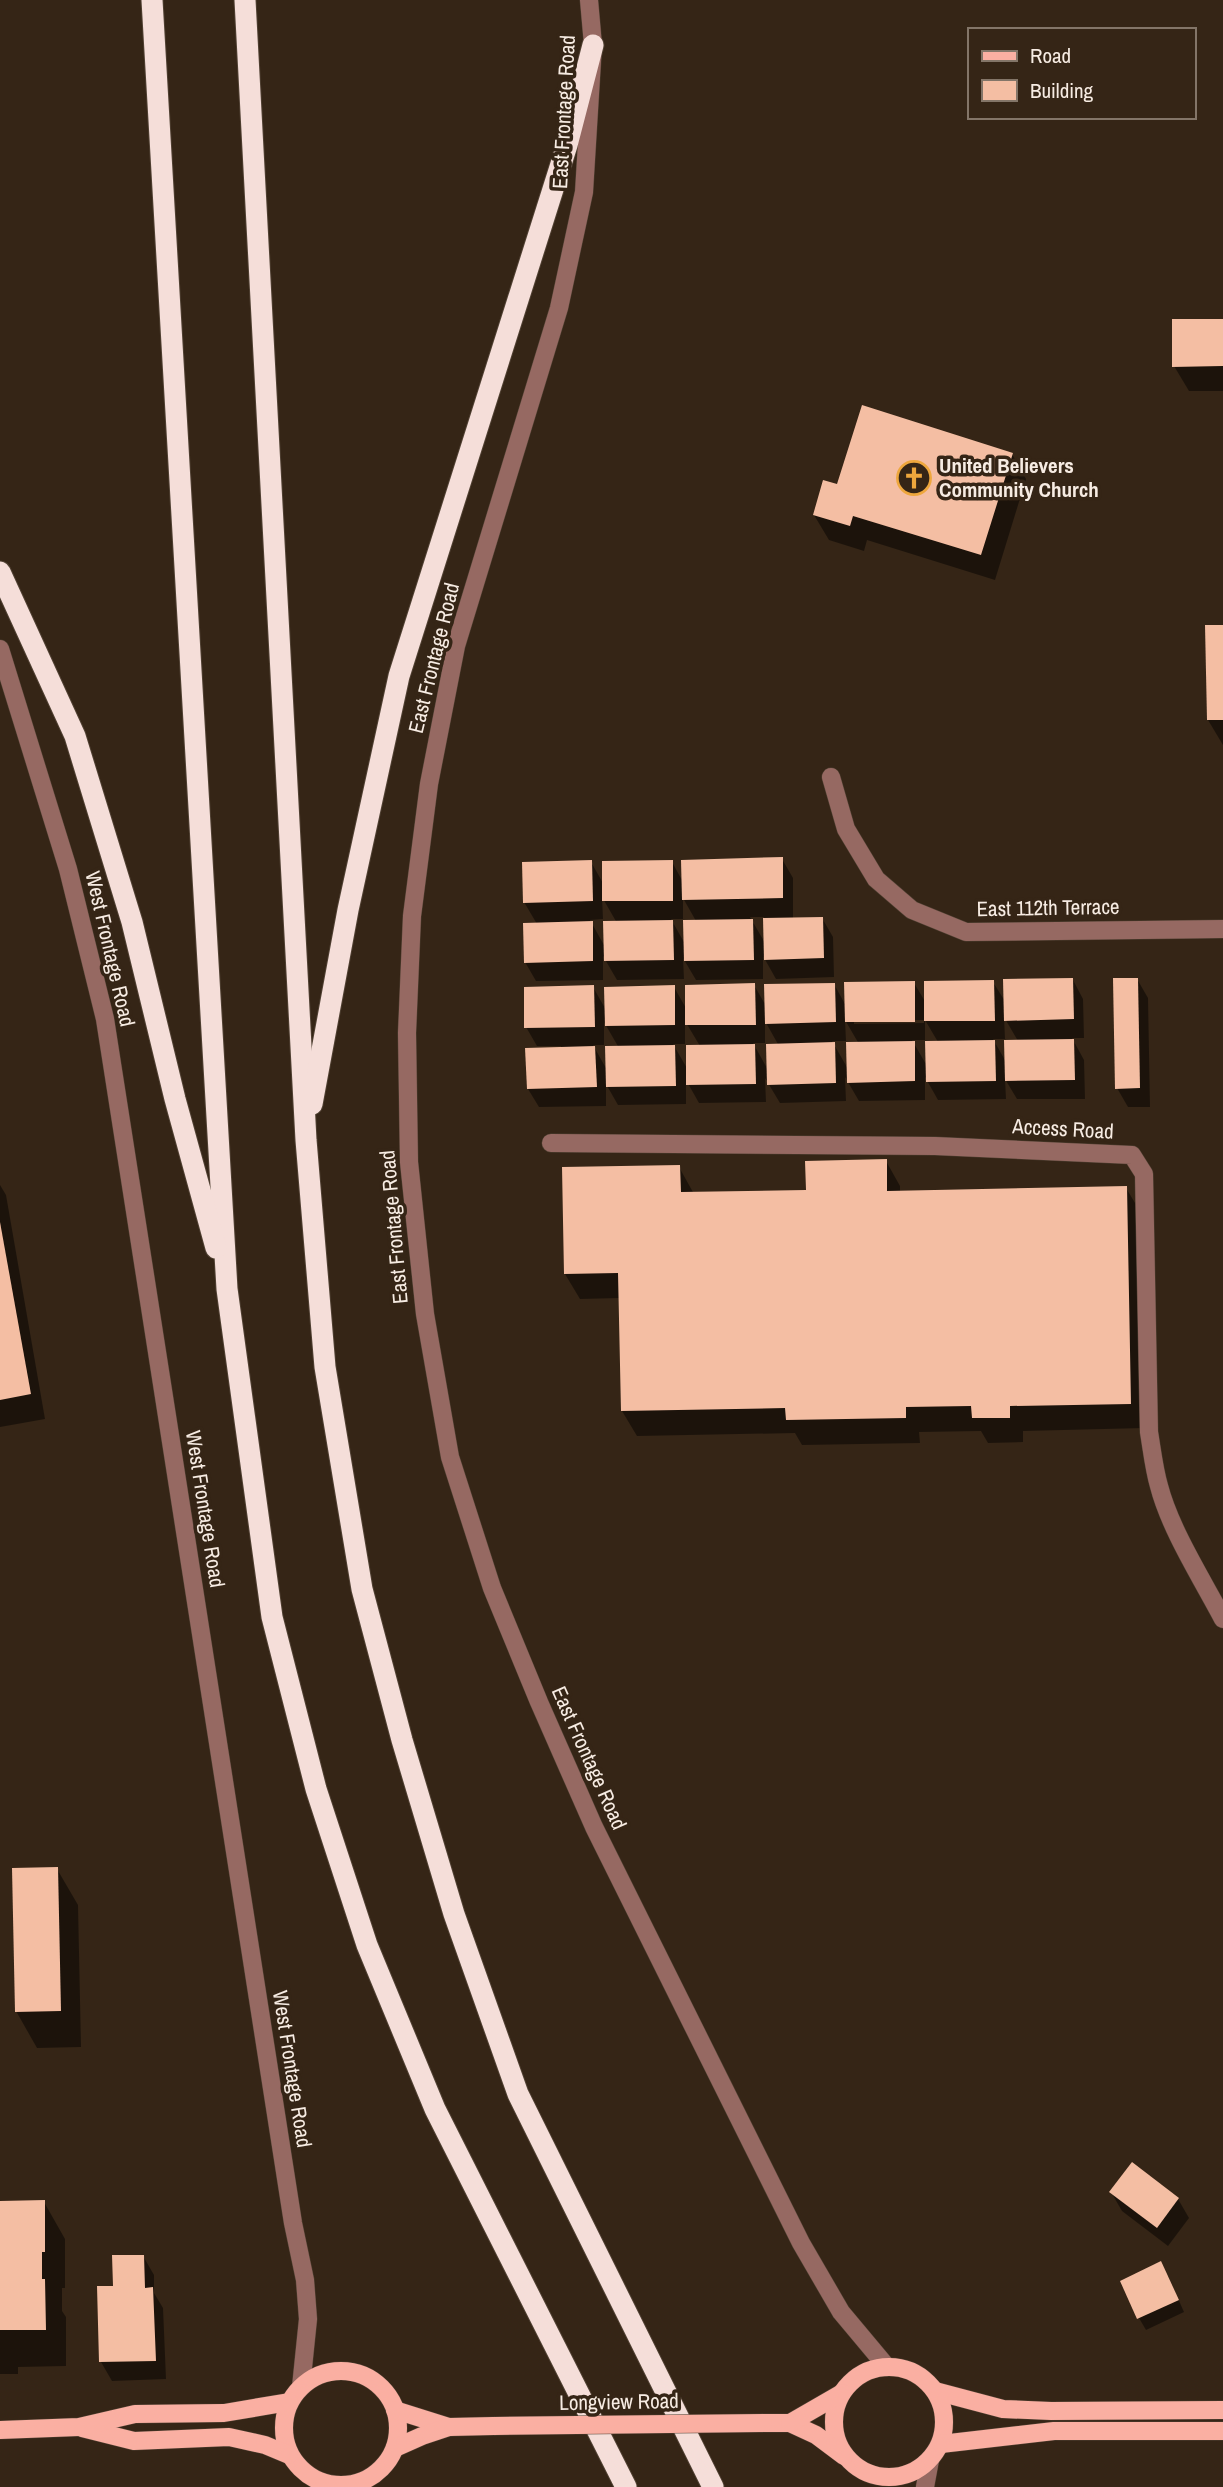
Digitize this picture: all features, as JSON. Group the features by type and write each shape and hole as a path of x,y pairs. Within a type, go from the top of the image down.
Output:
{"highway":[{"path":"152,0 227,1289 272,1617 316,1789 363,1932 435,2109 626,2487"},
{"path":"245,0 306,1140 325,1367 362,1589 402,1740 454,1914 518,2094 713,2487"},
{"path":"306,1140 348,910 399,676 567,145 593,45"},
{"path":"0,572 75,736 132,922 175,1099 227,1289"}],"main road":[{"path":"887,2367 905,2369 922,2377 935,2391 943,2407 945,2426 941,2444 930,2460 916,2471 898,2477 880,2477 863,2471 848,2460 838,2445 834,2428 835,2410 842,2393 854,2379 869,2370 887,2367"},
{"path":"334,2371 354,2372 371,2380 386,2393 395,2410 398,2429 395,2448 385,2465 370,2478 352,2485 335,2486 316,2480 300,2470 289,2455 284,2437 284,2419 289,2402 301,2387 316,2376 334,2371"},
{"path":"935,2391 1003,2409 1223,2410"},
{"name":"Longview Road","path":"790,2423 842,2393"},
{"path":"0,2430 79,2427 135,2414 224,2413 289,2402"},
{"name":"Longview Road","path":"395,2410 449,2427"},
{"name":"Longview Road","path":"395,2448 449,2427 790,2423 816,2435 848,2460"},
{"path":"79,2427 134,2441 229,2437 265,2445 289,2455"},
{"path":"941,2444 1054,2431 1223,2431"}],"street":[{"name":"East Frontage Road","path":"589,0 593,45 584,192 559,308 456,646 427,797 412,916 407,1033 409,1162 425,1314 450,1457 492,1588 544,1714 594,1827 801,2243 841,2312 887,2367"},
{"name":"West Frontage Road","path":"0,649 68,869 105,1019 289,2196 305,2280 308,2319 301,2387"},
{"name":"East 112th Terrace","path":"831,777 846,829 876,879 912,910 966,932 1223,929"},
{"name":"Access Road","path":"551,1143 935,1146 1132,1156 1144,1174 1149,1432 1153,1459 1159,1488 1170,1517 1223,1619"},
{"path":"925,2487 930,2460"}],"building":[{"path":"1172,319 1223,319 1223,366 1172,367"},
{"path":"862,405 1013,453 981,555 853,516 850,526 813,515 823,480 837,484"},
{"path":"1205,625 1223,625 1223,720 1207,720"},
{"path":"783,857 783,898 682,900 681,860"},
{"path":"592,860 593,901 523,903 522,862"},
{"path":"673,860 673,901 602,901 602,861"},
{"path":"823,917 824,958 764,960 763,918"},
{"path":"753,919 754,960 684,961 683,920"},
{"path":"673,920 674,960 604,961 603,921"},
{"path":"593,921 593,961 524,963 523,923"},
{"path":"1073,978 1074,1019 1004,1021 1003,979"},
{"path":"1113,978 1138,978 1140,1088 1115,1089"},
{"path":"994,980 995,1021 924,1021 924,981"},
{"path":"915,981 915,1022 845,1022 844,982"},
{"path":"755,983 756,1025 685,1025 685,985"},
{"path":"835,983 836,1022 765,1024 764,984"},
{"path":"594,985 595,1027 524,1028 524,987"},
{"path":"675,985 675,1025 605,1026 604,987"},
{"path":"1074,1039 1075,1080 1005,1081 1004,1040"},
{"path":"995,1040 996,1081 926,1082 925,1041"},
{"path":"915,1041 915,1081 847,1083 846,1042"},
{"path":"835,1042 836,1083 767,1085 766,1044"},
{"path":"755,1044 756,1084 686,1085 686,1045"},
{"path":"675,1045 676,1086 606,1087 605,1046"},
{"path":"595,1046 597,1087 527,1089 525,1048"},
{"path":"887,1159 887,1191 1127,1186 1131,1404 1010,1406 1010,1418 972,1418 971,1406 906,1407 906,1418 786,1420 785,1408 621,1411 618,1273 564,1274 562,1167 680,1165 681,1192 806,1190 805,1161"},
{"path":"0,1222 31,1394 0,1400"},
{"path":"58,1867 61,2011 15,2012 12,1868"},
{"path":"1132,2162 1179,2198 1157,2228 1109,2192"},
{"path":"45,2200 42,2279 45,2279 46,2330 0,2330 0,2201"},
{"path":"112,2255 144,2255 145,2288 153,2287 156,2361 99,2362 97,2286 113,2286"},
{"path":"1161,2261 1179,2300 1137,2319 1120,2281"}],"place":[{"name":"United Believers Community Church","path":"914,478"}]}
